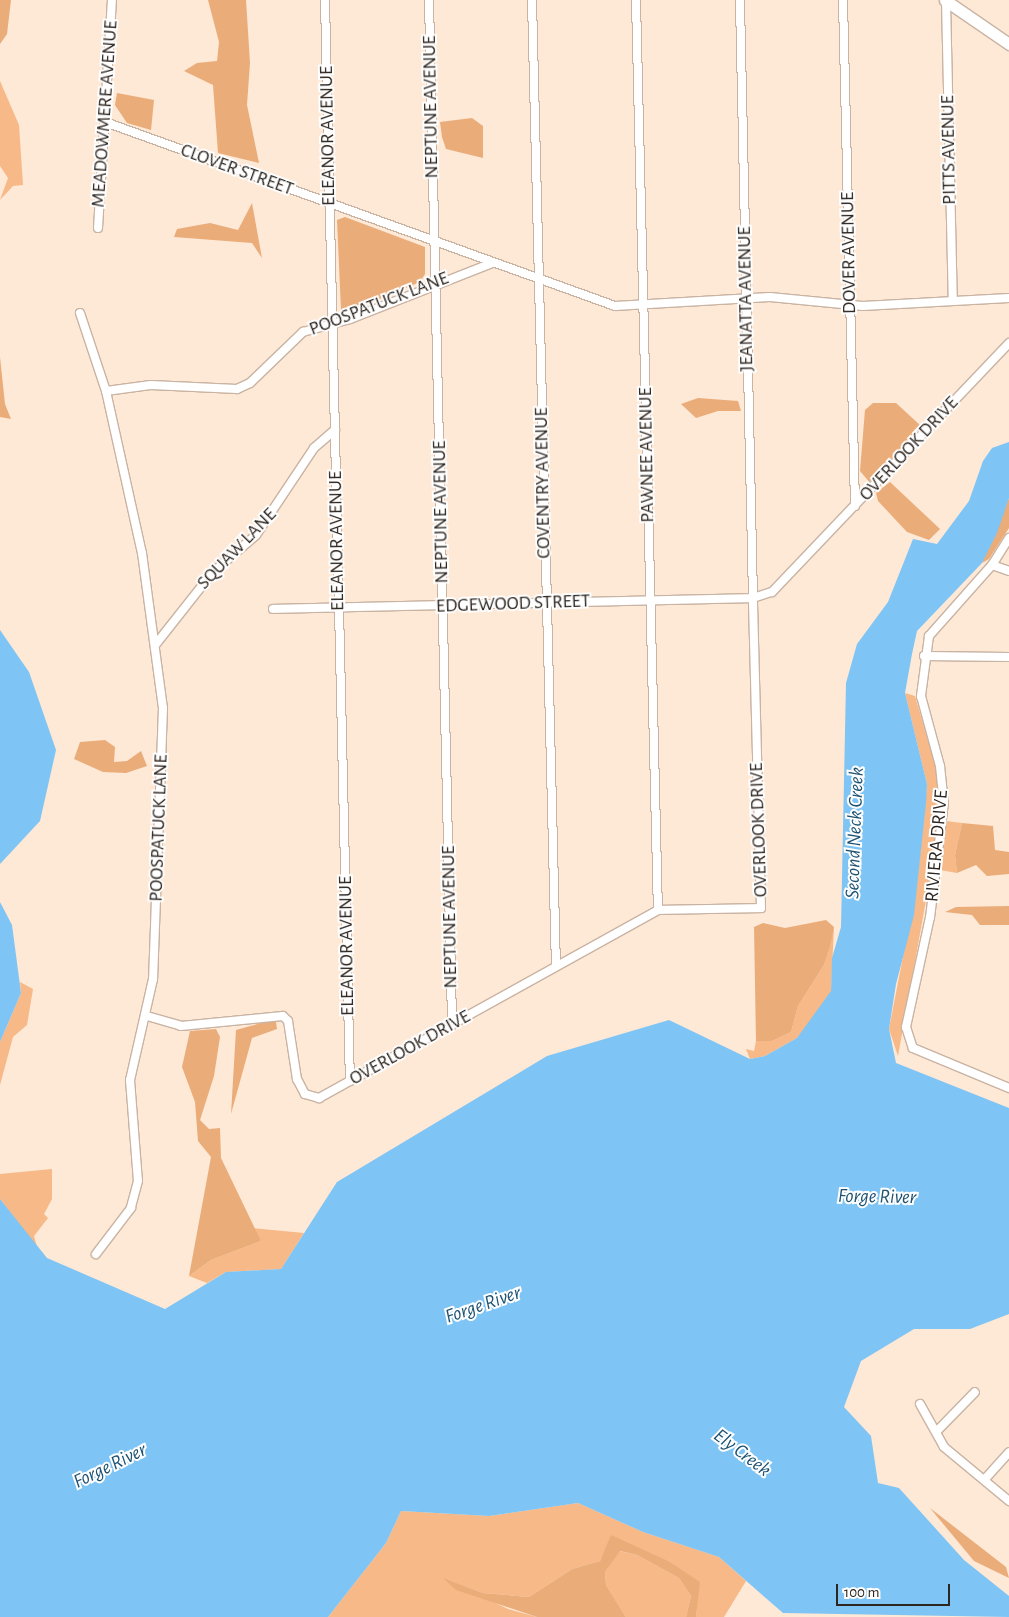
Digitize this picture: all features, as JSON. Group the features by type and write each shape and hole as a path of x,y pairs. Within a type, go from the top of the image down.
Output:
{"main road":[{"path":"946,0 1009,44"}],"street":[{"name":"MEADOWMERE AVENUE","path":"98,228 112,0"},
{"name":"ELEANOR AVENUE","path":"325,0 350,1081"},
{"name":"NEPTUNE AVENUE","path":"429,0 452,1025"},
{"name":"COVENTRY AVENUE","path":"532,0 556,966"},
{"name":"PAWNEE AVENUE","path":"636,0 658,910"},
{"name":"JEANATTA AVENUE","path":"740,0 753,598"},
{"name":"DOVER AVENUE","path":"843,0 855,506"},
{"name":"PITTS AVENUE","path":"946,0 953,299"},
{"name":"CLOVER STREET","path":"105,122 538,278"},
{"name":"POOSPATUCK LANE","path":"106,391 151,385 237,389 250,384 303,332 492,263"},
{"path":"538,278 615,306 746,298 851,306 953,299 1009,298"},
{"name":"POOSPATUCK LANE","path":"80,313 106,391 142,552 156,644 162,768 154,979 147,1016 130,1080 138,1181 131,1208 96,1254"},
{"name":"OVERLOOK DRIVE","path":"147,1016 181,1026 282,1016 288,1021 297,1079 305,1094 319,1098 658,910 761,908 753,598 772,592 1009,343"},
{"name":"SQUAW LANE","path":"156,644 212,573 256,535 314,448 334,430"},
{"name":"RIVIERA DRIVE","path":"1009,538 992,565 929,636 924,656 921,696 940,766 944,802 930,917 908,1015 908,1042 921,1053 1009,1088"},
{"path":"992,565 1009,571"},
{"name":"EDGEWOOD STREET","path":"273,610 753,598"},
{"path":"924,656 1009,657"},
{"path":"936,1431 975,1392"},
{"path":"920,1404 944,1447 985,1479 1009,1501"},
{"path":"985,1479 1009,1452"}],"shaded area":[{"path":"0,0 11,0 7,34 0,44"},
{"path":"208,0 246,0 250,63 247,105 259,163 218,153 213,85 184,71 197,63 217,61 219,42"},
{"path":"0,81 19,125 23,185 13,186 0,200 8,178 0,166"},
{"path":"117,93 154,100 151,130 127,123 115,105"},
{"path":"472,118 483,126 483,158 446,149 442,137 440,122"},
{"path":"252,203 262,258 252,243 174,237 177,229 210,223 238,230"},
{"path":"345,217 425,247 425,274 420,282 349,312 341,310 337,220"},
{"path":"0,357 5,404 11,419 0,417"},
{"path":"698,398 738,401 741,411 718,411 696,418 681,404"},
{"path":"873,403 896,403 921,426 871,484 860,471 865,410"},
{"path":"890,482 940,529 929,540 907,532 878,501 876,493"},
{"path":"1009,498 1009,528 989,559 982,563"},
{"path":"905,693 915,696 936,768 939,800 930,878 898,1056 889,1029 917,884 927,784"},
{"path":"105,740 115,747 114,762 127,761 141,751 147,766 126,773 103,772 74,759 80,742"},
{"path":"946,821 962,823 955,855 957,873 940,870"},
{"path":"962,823 993,826 995,850 1009,852 1009,874 987,876 976,865 957,873 955,855"},
{"path":"1009,906 1009,925 980,925 972,915 945,912 956,907"},
{"path":"826,920 834,927 824,965 798,1006 791,1032 772,1041 756,1041 754,927 763,923 785,928"},
{"path":"834,927 831,991 824,1006 797,1038 765,1056 750,1059 746,1049 754,1051 756,1041 772,1041 791,1032 798,1006 824,965"},
{"path":"20,982 33,989 27,1025 13,1037 0,1085 0,1042 21,993"},
{"path":"268,1021 276,1022 277,1029 252,1038 231,1114 236,1030"},
{"path":"216,1029 220,1037 214,1076 200,1120 209,1129 220,1128 221,1158 261,1241 211,1260 189,1276 211,1157 198,1141 195,1102 182,1067 190,1031"},
{"path":"52,1169 52,1199 44,1214 48,1218 34,1236 37,1247 0,1199 0,1174"},
{"path":"252,1228 304,1233 281,1269 226,1272 207,1283 189,1276 211,1260 261,1241"},
{"path":"578,1503 643,1532 719,1557 746,1581 724,1617 696,1617 699,1582 612,1536 600,1561 572,1569 529,1597 483,1593 445,1579 508,1609 537,1617 328,1617 386,1543 401,1511 489,1516"},
{"path":"930,1508 1006,1567 1009,1578 974,1561"},
{"path":"611,1535 668,1561 700,1582 696,1617 686,1617 691,1596 679,1578 637,1555 620,1551 605,1572 606,1585 626,1617 537,1617 456,1590 443,1578 483,1593 529,1597 572,1569 600,1561"},
{"path":"619,1551 637,1555 679,1578 691,1596 686,1617 626,1617 606,1585 605,1572"}],"water":[{"path":"1009,442 1009,498 997,533 982,563 917,631 912,654 905,693 927,784 926,803 914,915 896,984 889,1029 896,1063 1009,1108 1009,1314 970,1329 914,1329 861,1361 844,1407 871,1436 878,1483 899,1488 964,1560 1009,1596 1009,1617 783,1613 719,1557 643,1532 578,1503 489,1516 401,1511 386,1543 328,1617 0,1617 0,1199 47,1258 165,1309 226,1272 281,1269 337,1182 547,1056 669,1020 750,1059 765,1056 797,1038 831,991 832,958 841,927 846,683 857,644 888,602 913,539 937,544 969,501 983,461 992,448"},
{"path":"0,630 29,672 56,750 40,821 0,864"},
{"path":"0,902 12,925 21,993 0,1042"}],"water label":[{"name":"Second Neck Creek","path":"855,833"},
{"name":"Forge River","path":"877,1197"},
{"name":"Forge River","path":"483,1305"},
{"name":"Ely Creek","path":"742,1453"},
{"name":"Forge River","path":"110,1466"}]}
